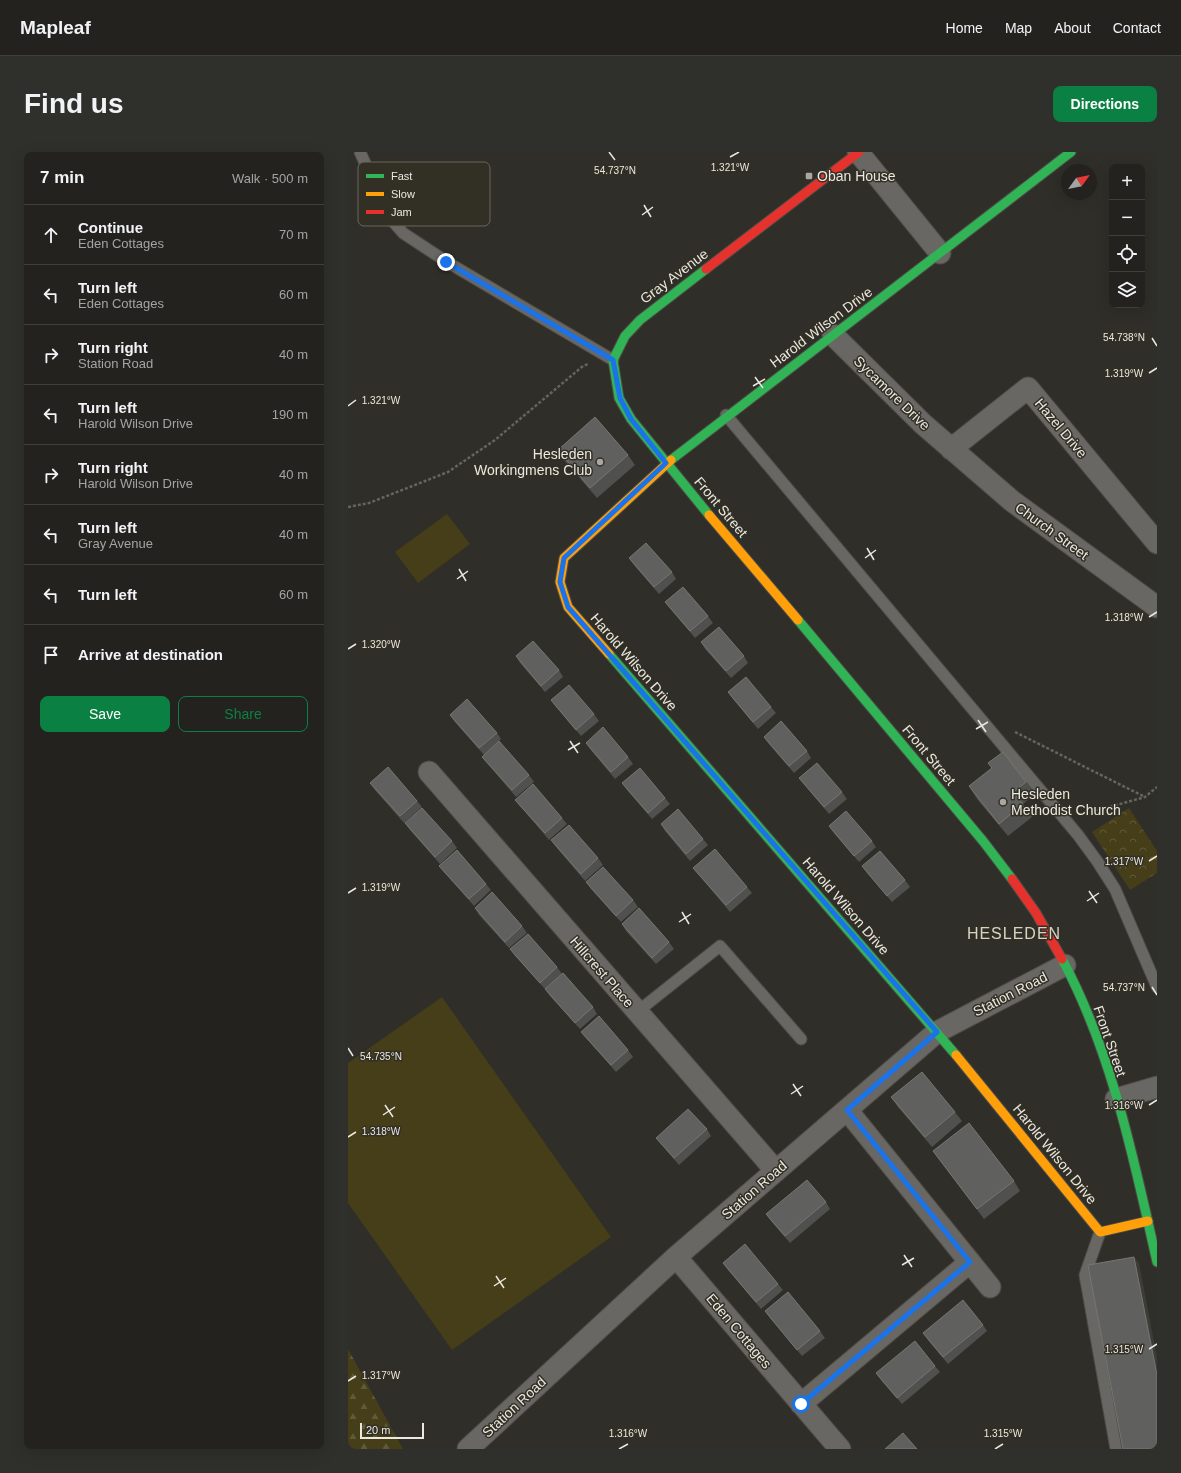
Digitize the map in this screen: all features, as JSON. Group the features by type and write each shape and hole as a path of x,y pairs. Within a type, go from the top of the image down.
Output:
{"street":[{"name":"Gray Avenue","path":"613,360 625,336 640,320 859,152"},
{"path":"859,152 940,253"},
{"name":"Harold Wilson Drive","path":"1071,152 833,335 726,415 666,463 564,558 560,582 568,607 937,1032 1100,1232"},
{"name":"Sycamore Drive","path":"833,335 923,424 951,449"},
{"path":"613,360 620,398 631,419 666,463"},
{"name":"Hazel Drive","path":"951,449 1028,388 1157,543"},
{"name":"Church Street","path":"951,449 1012,502 1157,607"},
{"name":"Front Street","path":"666,463 983,841 1014,881 1043,924 1065,965 1094,1033 1116,1099"},
{"name":"Hillcrest Place","path":"429,772 776,1171"},
{"name":"Station Road","path":"468,1449 676,1257 937,1032 1065,965"},
{"path":"1157,1087 1116,1099 1148,1221 1157,1262"},
{"path":"847,1110 990,1287"},
{"path":"1100,1232 1148,1221"},
{"name":"Eden Cottages","path":"676,1257 840,1449"},
{"path":"801,1404 970,1262"}],"lane":[{"path":"360,152 365,162"},
{"path":"397,226 403,233 446,262 613,360"},
{"path":"726,415 1065,819 1097,861 1115,889 1157,986"},
{"path":"637,1012 720,946 801,1039"},
{"path":"1100,1232 1085,1275 1116,1449"}],"path":[{"path":"348,506 369,503 448,472 495,440 583,366 591,363 613,360"},
{"path":"1011,730 1145,797"},
{"path":"1065,819 1145,797 1157,787"}],"green space":[{"path":"447,514 470,544 418,583 395,552"},
{"path":"1129,808 1157,851 1157,873 1130,890 1092,832"},
{"path":"442,997 611,1237 452,1350 348,1203 348,1063"},
{"path":"348,1349 403,1449 348,1449"}],"building":[{"name":"Hesleden Workingmens Club","path":"595,417 628,455 590,488 558,450"},
{"path":"646,543 672,572 654,587 629,558"},
{"path":"683,587 708,616 690,631 665,602"},
{"path":"719,627 744,656 726,671 701,642"},
{"path":"533,641 559,670 541,686 516,656"},
{"path":"746,677 771,707 753,722 728,692"},
{"path":"569,685 594,714 576,730 551,700"},
{"path":"467,699 497,733 479,748 450,715"},
{"path":"781,721 807,751 789,766 764,737"},
{"path":"603,727 628,757 611,772 586,743"},
{"path":"499,741 529,775 512,790 482,757"},
{"name":"Hesleden Methodist Church","path":"1003,752 1026,782 1013,792 1023,804 999,824 969,786 992,768 988,763"},
{"path":"817,763 842,792 824,807 799,778"},
{"path":"388,767 417,801 400,816 370,783"},
{"path":"640,768 665,798 648,813 622,783"},
{"path":"533,784 562,818 545,833 515,800"},
{"path":"422,808 452,841 435,857 405,823"},
{"path":"678,809 703,839 686,854 661,824"},
{"path":"846,811 872,841 854,856 829,826"},
{"path":"569,825 598,858 581,874 551,840"},
{"path":"715,849 747,887 726,905 693,868"},
{"path":"457,850 486,884 469,899 439,866"},
{"path":"880,851 905,880 887,896 862,866"},
{"path":"603,867 633,900 616,916 586,882"},
{"path":"492,892 522,926 505,942 475,908"},
{"path":"639,908 669,942 652,958 622,924"},
{"path":"528,934 557,967 540,983 510,949"},
{"path":"563,973 593,1007 575,1023 545,989"},
{"path":"599,1016 628,1050 611,1065 581,1032"},
{"path":"922,1072 955,1112 925,1137 891,1097"},
{"path":"688,1109 707,1129 674,1158 656,1138"},
{"path":"969,1123 1014,1181 977,1209 933,1151"},
{"path":"807,1180 826,1202 785,1236 766,1214"},
{"path":"745,1244 778,1284 756,1302 723,1263"},
{"path":"1134,1257 1157,1375 1157,1449 1123,1449 1088,1265"},
{"path":"788,1292 820,1331 797,1350 765,1311"},
{"path":"963,1300 983,1325 943,1357 923,1333"},
{"path":"915,1341 935,1366 897,1398 876,1373"},
{"path":"903,1433 917,1449 885,1449"}],"traffic: fast":[{"path":"671,460 1071,152"},
{"path":"706,269 640,320 625,336 613,360 619,398 631,419 709,515"},
{"path":"798,620 983,841 1012,879"},
{"path":"609,654 956,1055"},
{"path":"1062,959 1095,1031 1120,1107 1157,1262"}],"traffic: slow":[{"path":"609,654 568,607 560,582 564,558 671,460"},
{"path":"709,515 798,620"},
{"path":"956,1055 1100,1232 1148,1221"}],"traffic: jam":[{"path":"706,269 859,152"},
{"path":"1012,879 1036,913 1062,959"}],"place":[{"name":"Oban House","path":"809,176"},
{"name":"Hesleden Workingmens Club","path":"600,462"},
{"name":"Hesleden Methodist Church","path":"1003,802"}],"district":[{"name":"HESLEDEN","path":"1014,933"}],"route":[{"path":"446,262 613,360 620,398 631,419 666,463 564,558 560,582 568,607 937,1032 847,1110 970,1262 801,1404"}]}
